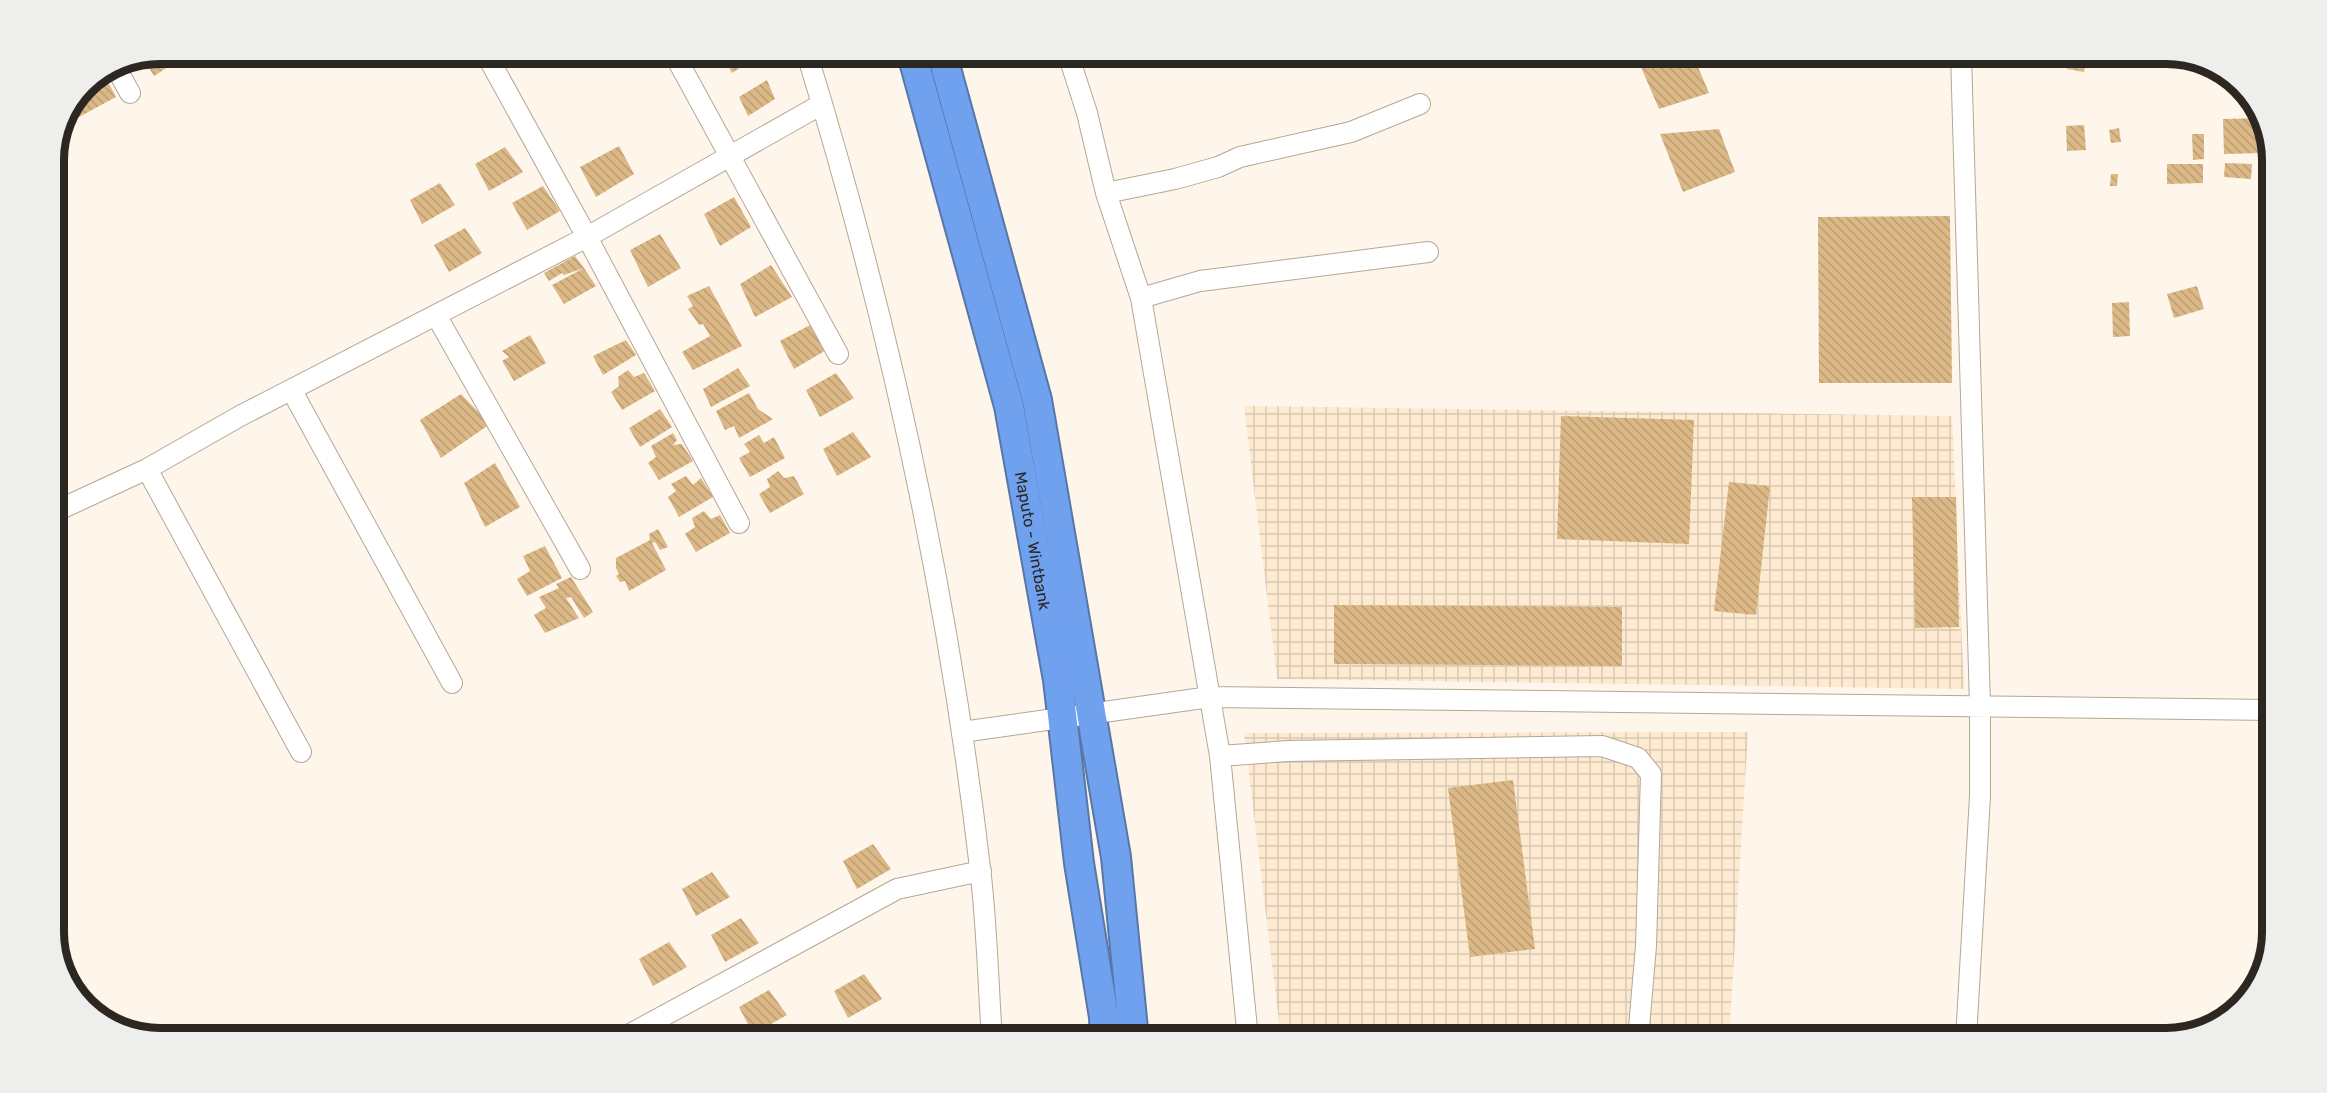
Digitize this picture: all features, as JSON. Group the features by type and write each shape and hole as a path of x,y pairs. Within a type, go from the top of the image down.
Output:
{"highway":[{"name":"Maputo - Wintbank","path":"915,64 1010,406 1064,718 1079,863 1104,1028"},
{"name":"Maputo - Wintbank","path":"945,64 1037,400 1116,856 1133,1028"}],"street":[{"path":"492,64 587,237 739,523"},
{"path":"679,64 837,354"},
{"path":"810,64 869,275 922,505 962,732 981,871 991,1028"},
{"path":"1071,64 1087,113 1106,193 1141,298 1220,756 1247,1028"},
{"path":"1961,64 1980,705 1980,796 1967,1028"},
{"path":"120,74 130,93"},
{"path":"65,507 147,469 240,416 587,237 822,104"},
{"path":"1106,193 1175,179 1218,167 1240,157 1351,132 1420,104"},
{"path":"1141,298 1200,281 1428,252"},
{"path":"436,315 580,568"},
{"path":"292,391 452,683"},
{"path":"147,469 301,752"},
{"path":"962,732 1210,698 2262,710"},
{"path":"1220,756 1288,751 1602,746 1638,758 1651,774 1646,946 1639,1028"},
{"path":"641,1028 897,889 981,871"}],"shaded area":[{"path":"1244,406 1952,416 1964,689 1277,679"},
{"path":"1748,732 1730,1028 1280,1028 1244,733"}],"building":[{"path":"173,64 154,76 148,65"},
{"path":"727,64 746,64 732,73"},
{"path":"1654,64 1697,64 1709,93 1659,109 1641,67"},
{"path":"2068,64 2085,64 2084,72 2067,69"},
{"path":"767,80 775,99 748,116 739,97"},
{"path":"107,81 116,97 79,117 77,114 81,107"},
{"path":"2253,118 2261,142 2262,153 2224,154 2223,119"},
{"path":"2084,125 2086,150 2067,151 2066,126"},
{"path":"2119,128 2121,142 2111,143 2109,130"},
{"path":"1719,129 1735,172 1683,192 1660,134"},
{"path":"2192,134 2204,134 2204,159 2193,160"},
{"path":"619,146 634,174 596,197 580,167"},
{"path":"505,147 523,172 489,191 475,164"},
{"path":"2225,163 2252,164 2251,179 2224,177"},
{"path":"2167,164 2203,164 2203,183 2167,184"},
{"path":"2111,174 2118,174 2117,186 2110,186"},
{"path":"440,183 455,205 422,224 410,200"},
{"path":"543,186 560,211 527,230 512,203"},
{"path":"734,197 751,227 720,246 704,214"},
{"path":"1950,216 1952,383 1819,383 1818,217"},
{"path":"465,228 482,253 449,272 434,245"},
{"path":"660,234 681,268 648,287 630,250"},
{"path":"575,256 584,268 564,275 562,273 549,281 544,273"},
{"path":"771,265 792,297 755,317 740,284"},
{"path":"584,268 596,286 564,304 552,285"},
{"path":"709,286 742,346 693,370 682,352 710,336 703,324 699,325 688,309 693,306 687,296"},
{"path":"2197,286 2204,309 2174,318 2167,294"},
{"path":"2129,302 2130,336 2113,337 2112,303"},
{"path":"810,325 828,349 794,369 780,341"},
{"path":"530,335 546,363 514,381 502,361 509,357 502,351"},
{"path":"626,340 636,355 603,375 593,356"},
{"path":"738,368 750,386 711,407 703,389"},
{"path":"628,370 634,377 644,373 655,391 622,410 611,392 619,386 618,377"},
{"path":"836,373 854,398 820,417 806,390"},
{"path":"749,393 758,409 773,419 739,438 734,426 725,430 716,411"},
{"path":"461,394 490,424 441,458 420,420"},
{"path":"660,409 672,427 640,447 629,428"},
{"path":"1561,416 1694,420 1689,544 1557,539"},
{"path":"853,432 871,457 837,476 823,449"},
{"path":"673,433 677,440 673,445 682,444 693,461 659,480 648,463 656,457 651,446"},
{"path":"759,435 764,443 774,437 785,458 750,477 739,458 750,452 744,444"},
{"path":"495,463 520,507 485,527 464,483"},
{"path":"778,471 784,478 794,476 804,494 770,513 759,494 770,487 767,479"},
{"path":"686,476 693,485 701,478 713,497 679,517 668,497 676,491 671,484"},
{"path":"1729,482 1770,486 1756,615 1714,611"},
{"path":"1912,497 1956,497 1959,627 1915,628"},
{"path":"704,511 711,519 720,515 730,533 696,552 685,534 695,527 692,518"},
{"path":"658,529 668,547 660,550 655,542 652,543 666,570 629,591 625,581 620,582 616,576 619,574 616,568 616,558 650,540 649,534"},
{"path":"545,546 562,578 527,596 517,579 530,571 523,556"},
{"path":"571,577 593,612 584,618 571,597 566,598 579,618 545,633 534,615 546,608 539,597 559,588 556,584"},
{"path":"1334,605 1622,607 1622,666 1334,664"},
{"path":"1513,780 1535,949 1470,957 1448,788"},
{"path":"873,844 891,869 857,889 843,861"},
{"path":"712,872 730,897 696,916 682,889"},
{"path":"741,918 759,943 725,962 711,935"},
{"path":"669,942 687,967 653,986 639,959"},
{"path":"864,974 882,999 848,1018 834,991"},
{"path":"769,990 787,1015 764,1028 750,1028 739,1007"}]}
